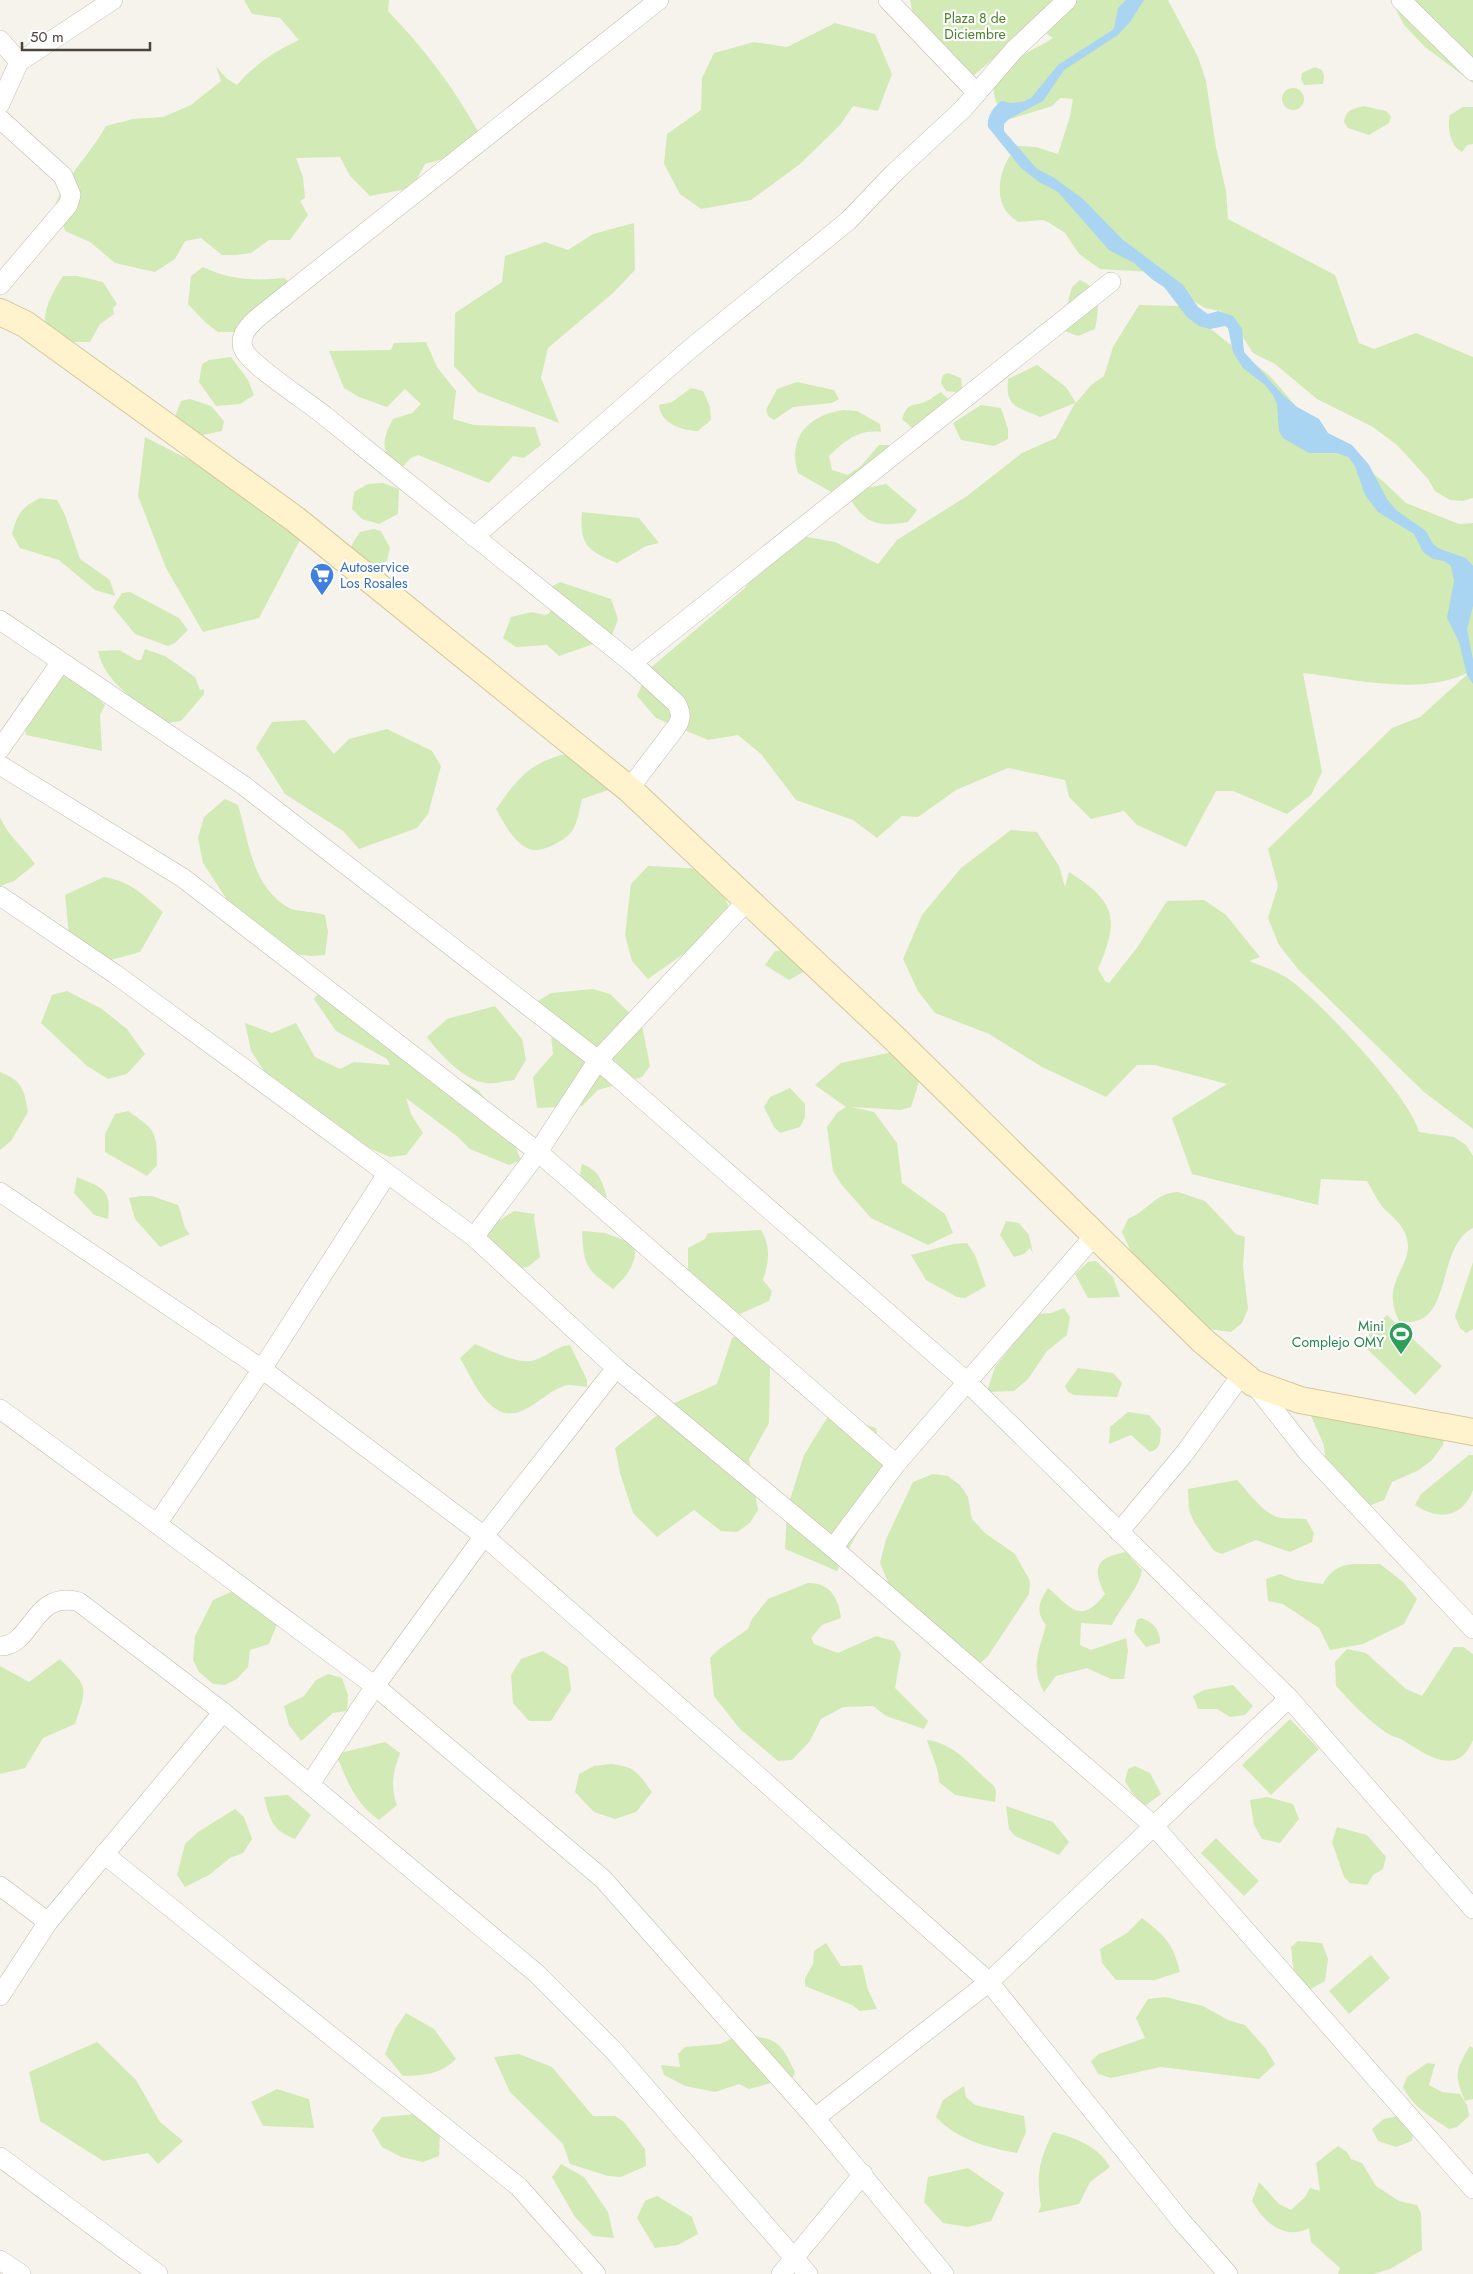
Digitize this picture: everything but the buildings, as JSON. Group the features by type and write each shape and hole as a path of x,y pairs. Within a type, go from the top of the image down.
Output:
{"main road":[{"path":"0,312 26,324 295,519 629,789 893,1037 1202,1340 1247,1379 1300,1400 1473,1432"}],"street":[{"path":"0,104 19,62 112,0"},
{"path":"629,789 681,719 681,712 676,703 632,663 313,406 257,364 246,352 242,342 244,332 252,322 269,308 659,0"},
{"path":"888,0 977,93"},
{"path":"474,537 690,350 848,220 977,93 1014,50 1067,0"},
{"path":"1401,0 1473,72"},
{"path":"0,40 19,62"},
{"path":"0,119 63,176 71,195 68,205 0,285"},
{"path":"632,663 1111,282"},
{"path":"0,620 243,785 598,1060 966,1381 1289,1698 1473,1909"},
{"path":"0,749 61,662"},
{"path":"0,765 184,878 538,1152 896,1464"},
{"path":"0,896 115,974 474,1237 616,1368 832,1548 1154,1826 1473,2189"},
{"path":"474,1237 538,1152 598,1060 748,900"},
{"path":"158,1524 262,1369 387,1174"},
{"path":"0,1192 262,1369 484,1536 757,1775 989,1982 1182,2222 1228,2274"},
{"path":"832,1548 896,1464 1095,1234"},
{"path":"310,1784 375,1686 484,1536 616,1368"},
{"path":"1119,1532 1247,1379 1308,1454 1473,1629"},
{"path":"0,1409 375,1686 603,1879 815,2118 944,2274"},
{"path":"0,1646 12,1642 51,1602 58,1600 79,1602 222,1712 536,1973 614,2051 808,2274"},
{"path":"815,2118 989,1982 1289,1698"},
{"path":"0,1996 48,1922 222,1712"},
{"path":"104,1854 519,2187 596,2274"},
{"path":"0,1886 48,1922"},
{"path":"0,2157 158,2274"},
{"path":"781,2274 863,2174"},
{"path":"0,2260 20,2274"}],"green space":[{"path":"244,0 389,0 388,11 439,71 481,137 461,154 425,164 412,188 370,196 350,176 340,157 296,158 303,177 305,198 300,201 308,215 290,240 269,240 251,253 236,255 222,255 201,238 185,241 175,259 155,272 115,263 90,242 65,231 62,218 53,211 58,198 106,126 133,119 163,117 191,105 221,81 216,66 226,78 237,85 265,59 299,40 280,18 252,14"},
{"name":"Plaza 8 de Diciembre","path":"910,0 1168,0 1198,57 1206,81 1216,147 1226,191 1228,219 1335,275 1359,343 1374,349 1416,333 1473,357 1473,498 1463,501 1450,500 1435,491 1428,479 1397,445 1373,427 1317,399 1275,364 1253,353 1231,319 1220,311 1205,308 1151,272 1100,269 1079,254 1065,233 1048,222 1043,220 1018,222 1012,217 1002,203 1000,186 1004,168 1012,152 1018,146 1036,147 1058,154 1070,116 1073,99 1060,98 1052,106 1007,120 997,103 994,89 996,78 1014,60 1053,38 1040,29 1005,49 961,86 915,25"},
{"path":"1391,0 1473,0 1473,83 1425,47 1404,25"},
{"path":"835,23 875,34 892,74 878,111 853,106 840,125 800,164 751,200 701,209 680,194 664,164 667,134 701,110 702,78 714,53 754,42 787,47"},
{"path":"1315,67 1322,70 1324,76 1323,84 1304,85 1301,79 1302,73"},
{"path":"1293,88 1301,91 1304,99 1301,107 1293,110 1285,107 1282,99 1285,91"},
{"path":"1364,106 1386,111 1391,116 1389,123 1369,135 1348,128 1344,122 1346,114 1351,110"},
{"path":"1463,107 1473,107 1473,144 1467,145 1462,152 1452,141 1449,125 1450,115"},
{"path":"634,223 635,270 613,293 548,348 541,378 559,423 478,392 454,366 455,313 502,282 505,256 545,242 568,250 593,234"},
{"path":"203,267 232,277 284,278 297,288 249,332 218,332 206,323 188,304 191,276"},
{"path":"63,276 77,276 103,282 117,304 113,308 114,314 100,324 90,342 55,342 49,334 45,318 47,309"},
{"path":"1080,280 1092,289 1098,307 1095,329 1078,336 1065,331 1061,326 1072,287"},
{"path":"1139,305 1182,306 1270,376 1319,433 1384,482 1406,503 1459,524 1473,523 1473,1129 1424,1092 1298,969 1279,945 1268,918 1278,886 1268,849 1392,728 1420,717 1471,671 1453,679 1411,685 1366,682 1303,673 1322,772 1311,795 1287,814 1233,791 1216,791 1186,847 1137,825 1124,811 1091,819 1069,797 1065,780 1008,768 956,790 918,817 902,816 877,838 853,820 796,800 761,754 738,735 708,740 656,718 637,696 648,670 745,588 761,565 780,546 807,537 835,542 878,564 897,540 967,496 1022,453 1056,438 1075,403 1040,417 1014,405 1008,395 1008,379 1037,365 1066,387 1076,403 1091,385 1104,376 1113,347"},
{"path":"426,342 437,367 456,391 453,419 474,425 535,427 541,445 524,458 513,456 489,483 418,455 411,458 401,468 394,463 389,458 385,446 389,426 393,419 412,413 421,404 405,389 387,407 359,397 344,388 329,351 391,350 394,343"},
{"path":"231,357 248,380 254,395 240,404 216,406 199,382 202,364 209,360"},
{"path":"948,373 961,378 962,389 956,392 946,391 941,383 943,375"},
{"path":"797,382 834,390 839,399 832,403 793,407 774,420 768,416 766,410 777,389"},
{"path":"691,388 703,391 710,407 711,420 698,431 679,428 673,425 663,417 659,405 672,402"},
{"path":"941,392 949,400 918,433 902,419 909,407 927,401"},
{"path":"190,399 211,406 224,421 222,431 198,436 174,419 181,401"},
{"path":"981,405 1001,408 1008,429 1008,439 994,446 961,440 953,423"},
{"path":"843,410 857,411 880,424 881,432 865,432 852,437 829,456 832,470 848,475 861,466 879,445 889,445 883,463 833,493 798,473 795,460 796,449 798,439 811,423 820,417"},
{"path":"145,437 234,483 300,540 259,618 203,632 166,568 138,496"},
{"path":"383,483 399,489 398,514 379,524 362,519 352,509 354,492 368,484"},
{"path":"886,484 917,510 908,522 882,524 875,522 862,515 851,500 862,489"},
{"path":"40,498 57,500 65,515 80,559 110,580 115,596 95,590 59,560 20,548 12,534 16,521 25,508"},
{"path":"582,512 639,518 659,543 646,546 617,563 599,555 587,545 582,532"},
{"path":"374,529 381,531 390,548 387,561 362,572 348,563 352,544 360,532"},
{"path":"560,582 611,599 618,619 611,638 559,656 547,645 516,647 503,638 511,617 532,612 545,615 550,613 551,587"},
{"path":"130,592 179,618 188,630 175,643 168,646 135,634 113,607 122,593"},
{"path":"145,649 165,656 195,677 200,690 204,689 204,694 181,721 167,723 126,693 108,674 98,651 119,650 137,660 141,660"},
{"path":"72,674 105,705 100,715 102,751 26,735 21,699 55,676"},
{"path":"305,720 334,754 349,739 387,729 432,751 441,766 428,814 417,828 359,849 343,831 285,794 256,748 272,722"},
{"path":"561,755 581,756 614,788 582,799 576,824 570,834 547,848 532,850 522,845 513,836 496,809 523,775 539,764"},
{"path":"225,799 238,805 254,863 268,889 278,900 291,909 325,915 328,932 325,955 293,954 239,918 203,863 198,838 204,817"},
{"path":"0,817 11,836 35,864 14,881 0,886"},
{"path":"1011,830 1037,832 1059,866 1065,887 1069,872 1085,883 1105,902 1111,924 1105,951 1098,969 1105,981 1109,983 1136,949 1167,901 1204,900 1226,915 1260,957 1249,961 1273,970 1289,979 1345,1031 1384,1076 1413,1117 1419,1132 1454,1137 1466,1145 1473,1156 1473,1228 1461,1238 1453,1252 1437,1301 1429,1314 1417,1321 1399,1321 1394,1307 1393,1295 1406,1258 1408,1249 1407,1239 1403,1229 1381,1205 1367,1181 1321,1179 1318,1205 1192,1174 1172,1118 1227,1084 1155,1065 1137,1065 1106,1097 1042,1067 989,1034 935,1013 918,991 903,959 922,915 961,868"},
{"path":"648,866 703,869 720,882 729,909 700,942 648,979 632,961 625,935 631,884"},
{"path":"104,877 114,879 129,886 142,894 163,912 140,952 89,966 70,945 65,895"},
{"path":"785,950 805,971 789,980 765,965 775,951"},
{"path":"323,987 452,1075 478,1090 506,1125 521,1160 509,1165 470,1149 458,1137 406,1098 411,1114 423,1133 406,1155 390,1157 355,1142 272,1083 251,1051 245,1023 272,1033 296,1023 315,1057 340,1069 354,1062 390,1065 387,1059 336,1031 314,999"},
{"path":"593,989 610,994 642,1025 650,1066 642,1077 598,1090 582,1106 537,1108 533,1077 553,1054 551,1034 538,1001 551,993"},
{"path":"67,991 102,1009 127,1029 145,1054 127,1074 108,1079 87,1066 41,1023 52,995"},
{"path":"495,1006 522,1039 526,1060 514,1080 486,1083 470,1078 453,1066 427,1037 447,1019"},
{"path":"912,1048 926,1082 919,1082 911,1107 901,1110 851,1107 874,1112 897,1143 902,1183 945,1214 953,1233 928,1245 871,1218 841,1184 833,1171 827,1127 837,1113 846,1107 815,1085 841,1063"},
{"path":"0,1072 14,1079 21,1087 28,1112 11,1141 0,1150"},
{"path":"790,1088 805,1104 805,1117 800,1127 780,1133 774,1127 764,1107 770,1097"},
{"path":"128,1111 149,1127 155,1138 157,1165 147,1176 105,1152 105,1134 115,1114"},
{"path":"582,1164 588,1166 596,1173 607,1197 591,1204 579,1180"},
{"path":"77,1177 99,1187 107,1195 108,1219 94,1215 74,1193"},
{"path":"1178,1192 1205,1201 1236,1234 1245,1237 1243,1266 1248,1309 1242,1323 1231,1332 1202,1328 1134,1258 1122,1232 1128,1219 1158,1198"},
{"path":"152,1196 178,1205 185,1228 190,1234 160,1247 135,1219 129,1198"},
{"path":"514,1211 535,1214 540,1257 528,1267 514,1269 486,1245 485,1230"},
{"path":"1006,1221 1019,1223 1029,1235 1033,1254 1030,1248 1024,1254 1014,1257 1000,1235"},
{"path":"761,1230 768,1248 767,1267 763,1280 772,1291 769,1301 735,1316 688,1282 688,1248 705,1239 708,1233"},
{"path":"582,1231 605,1233 635,1244 633,1264 623,1279 613,1289 591,1271 585,1259"},
{"path":"967,1243 975,1255 986,1286 965,1298 957,1297 926,1280 911,1255 953,1244"},
{"path":"1096,1261 1113,1277 1120,1297 1088,1298 1075,1274 1088,1262"},
{"path":"1473,1262 1473,1329 1466,1333 1460,1328 1455,1316"},
{"path":"1064,1308 1070,1317 1067,1335 1047,1351 1028,1379 1014,1391 987,1392 995,1367 1037,1314 1051,1313"},
{"name":"Mini Complejo OMY","path":"1387,1315 1442,1366 1415,1395 1361,1343"},
{"path":"751,1330 770,1362 769,1423 749,1459 758,1510 750,1523 737,1532 721,1531 694,1510 657,1537 633,1513 620,1473 615,1448 672,1404 717,1384 732,1338"},
{"path":"475,1344 521,1361 535,1360 560,1347 570,1345 587,1380 587,1387 568,1385 550,1393 522,1411 502,1412 492,1406 482,1396 460,1358"},
{"path":"1078,1368 1113,1373 1122,1383 1117,1397 1074,1395 1068,1392 1065,1386"},
{"path":"1371,1407 1448,1425 1443,1445 1432,1460 1419,1470 1392,1482 1384,1500 1371,1505 1358,1503 1325,1457 1324,1445 1311,1416"},
{"path":"1128,1412 1149,1415 1161,1429 1160,1443 1157,1449 1150,1452 1131,1435 1109,1444 1110,1427"},
{"path":"827,1418 849,1419 876,1428 884,1472 860,1528 837,1571 785,1549 787,1509 804,1455"},
{"path":"1469,1455 1473,1455 1473,1490 1462,1507 1448,1514 1440,1514 1423,1510 1415,1505 1421,1494"},
{"path":"933,1474 948,1476 960,1485 968,1497 972,1519 985,1533 1015,1554 1030,1581 1029,1594 988,1656 976,1667 947,1661 898,1606 880,1563 886,1539 913,1482"},
{"path":"1237,1480 1257,1503 1276,1517 1306,1519 1314,1533 1312,1542 1290,1552 1256,1540 1222,1554 1214,1551 1194,1522 1189,1510 1188,1489"},
{"path":"1126,1552 1142,1570 1137,1585 1112,1625 1081,1623 1080,1645 1091,1650 1126,1638 1128,1651 1124,1679 1111,1679 1087,1668 1056,1676 1044,1692 1037,1675 1037,1659 1046,1625 1039,1611 1045,1593 1048,1588 1070,1607 1082,1611 1089,1609 1105,1594 1098,1577 1099,1565 1109,1557"},
{"path":"1354,1564 1380,1564 1403,1582 1417,1599 1404,1624 1363,1644 1330,1650 1319,1628 1283,1604 1268,1601 1266,1579 1280,1574 1295,1580 1323,1584 1334,1570 1340,1567"},
{"path":"808,1583 822,1585 832,1593 838,1604 841,1618 822,1625 811,1638 814,1644 838,1653 876,1636 894,1641 901,1654 895,1688 928,1721 924,1729 886,1716 873,1706 843,1707 821,1719 810,1741 792,1760 778,1761 739,1728 714,1696 710,1658 719,1649 748,1629 752,1619 768,1599"},
{"path":"233,1591 277,1624 269,1644 250,1650 248,1667 237,1679 225,1685 213,1684 199,1672 193,1660 195,1636 213,1600"},
{"path":"1141,1618 1155,1627 1159,1634 1160,1643 1146,1647 1134,1632 1137,1620"},
{"path":"1454,1647 1463,1647 1473,1654 1473,1740 1467,1752 1451,1761 1432,1757 1389,1734 1366,1717 1336,1686 1335,1662 1347,1649 1366,1653 1406,1689 1422,1696"},
{"path":"543,1651 568,1667 571,1690 551,1721 529,1721 513,1703 511,1675 521,1659"},
{"path":"60,1659 76,1676 83,1688 82,1702 75,1724 43,1738 25,1768 0,1774 0,1666 29,1682"},
{"path":"328,1674 342,1678 348,1695 347,1711 333,1713 301,1741 289,1725 284,1706 304,1696 316,1680"},
{"path":"1233,1685 1253,1706 1245,1715 1230,1717 1217,1709 1198,1709 1193,1696 1204,1690"},
{"path":"1290,1719 1319,1749 1271,1795 1242,1765"},
{"path":"927,1740 947,1746 971,1765 994,1786 996,1791 995,1802 955,1795 939,1782 936,1766"},
{"path":"385,1742 400,1753 393,1779 397,1805 379,1820 358,1799 348,1782 336,1754"},
{"path":"610,1764 625,1766 635,1771 652,1792 636,1812 615,1819 594,1812 575,1792 579,1774 594,1766"},
{"path":"1135,1766 1150,1773 1161,1794 1145,1806 1133,1794 1125,1781 1128,1769"},
{"path":"288,1795 311,1815 295,1839 281,1832 273,1823 264,1797"},
{"path":"1267,1797 1293,1804 1299,1819 1280,1843 1262,1839 1254,1825 1250,1800"},
{"path":"1006,1806 1053,1822 1069,1842 1059,1855 1015,1836 1009,1829"},
{"path":"235,1809 244,1817 252,1839 243,1853 230,1858 209,1875 185,1887 177,1875 185,1844 198,1832"},
{"path":"1337,1827 1367,1835 1386,1857 1383,1869 1373,1875 1367,1885 1350,1883 1344,1877 1332,1842"},
{"path":"1216,1838 1259,1881 1244,1896 1201,1853"},
{"path":"1142,1918 1167,1941 1180,1972 1154,1980 1116,1980 1102,1963 1100,1949 1127,1933"},
{"path":"1298,1941 1322,1943 1328,1959 1325,1981 1309,1990 1294,1975 1291,1947"},
{"path":"826,1943 841,1966 862,1965 868,1990 877,2009 860,2011 852,2005 805,1986 805,1978 813,1964 814,1951"},
{"path":"1371,1955 1390,1978 1349,2014 1329,1991"},
{"path":"1165,1997 1203,2006 1228,2020 1245,2025 1266,2049 1275,2064 1259,2079 1161,2067 1111,2078 1098,2074 1091,2061 1099,2054 1145,2038 1136,2018 1148,1999"},
{"path":"406,2013 434,2029 456,2059 438,2071 403,2076 385,2054 395,2029"},
{"path":"749,2035 767,2039 778,2045 795,2072 793,2077 749,2089 739,2084 715,2092 685,2086 664,2075 661,2065 680,2067 678,2054 685,2047 720,2044 736,2037"},
{"path":"97,2042 136,2080 160,2122 183,2141 158,2164 148,2153 103,2161 40,2121 29,2072"},
{"path":"1470,2046 1473,2048 1473,2099 1465,2101 1459,2085 1458,2073 1461,2061"},
{"path":"519,2054 552,2067 593,2116 615,2116 624,2122 645,2149 646,2166 621,2177 608,2176 570,2164 563,2144 510,2092 494,2057"},
{"path":"1427,2063 1435,2064 1429,2085 1442,2092 1460,2094 1467,2105 1469,2116 1457,2127 1449,2129 1429,2116 1417,2106 1403,2087 1407,2077"},
{"path":"964,2086 966,2097 975,2105 1024,2116 1026,2132 1017,2153 963,2137 944,2125 936,2117 943,2100"},
{"path":"277,2089 309,2099 314,2128 263,2126 251,2102"},
{"path":"417,2114 440,2133 439,2156 423,2162 401,2157 382,2147 372,2130 382,2117"},
{"path":"1401,2115 1414,2127 1412,2141 1396,2147 1378,2141 1372,2129 1384,2119"},
{"path":"1053,2132 1070,2137 1093,2148 1110,2167 1090,2182 1079,2204 1038,2213 1041,2206 1040,2168"},
{"path":"1338,2146 1347,2152 1351,2159 1362,2163 1376,2186 1399,2201 1417,2205 1421,2213 1422,2250 1390,2269 1373,2274 1338,2274 1340,2268 1311,2242 1309,2228 1300,2231 1283,2231 1262,2216 1252,2201 1259,2182 1279,2204 1291,2210 1305,2197 1310,2188 1320,2191 1316,2163"},
{"path":"561,2164 584,2177 608,2212 614,2238 593,2236 575,2217 552,2177"},
{"path":"968,2168 1004,2193 991,2221 968,2227 943,2223 924,2202 928,2177"},
{"path":"657,2196 692,2217 698,2234 678,2245 655,2248 637,2218 645,2201"}],"water":[{"path":"1126,0 1144,0 1130,22 1118,35 1064,70 1043,101 1009,119 1004,124 1004,131 1037,169 1053,177 1083,199 1122,239 1183,285 1198,307 1208,314 1218,311 1233,316 1242,329 1244,352 1283,395 1297,407 1319,419 1328,433 1352,445 1369,465 1387,499 1396,510 1426,531 1433,544 1440,549 1466,558 1473,566 1473,606 1467,629 1473,660 1473,684 1467,675 1459,642 1447,618 1454,581 1451,566 1444,561 1433,559 1423,552 1414,534 1378,512 1365,495 1355,466 1348,457 1337,453 1309,453 1283,438 1279,431 1277,405 1273,395 1265,385 1243,368 1233,352 1228,328 1225,326 1210,329 1199,326 1187,317 1164,287 1134,263 1109,250 1058,192 1039,182 1021,168 988,127 989,116 999,103 1002,101 1010,103 1022,102 1031,98 1058,65 1114,29 1118,8"}],"place":[{"name":"Autoservice Los Rosales","path":"322,596"},
{"name":"Mini Complejo OMY","path":"1401,1355"}]}
